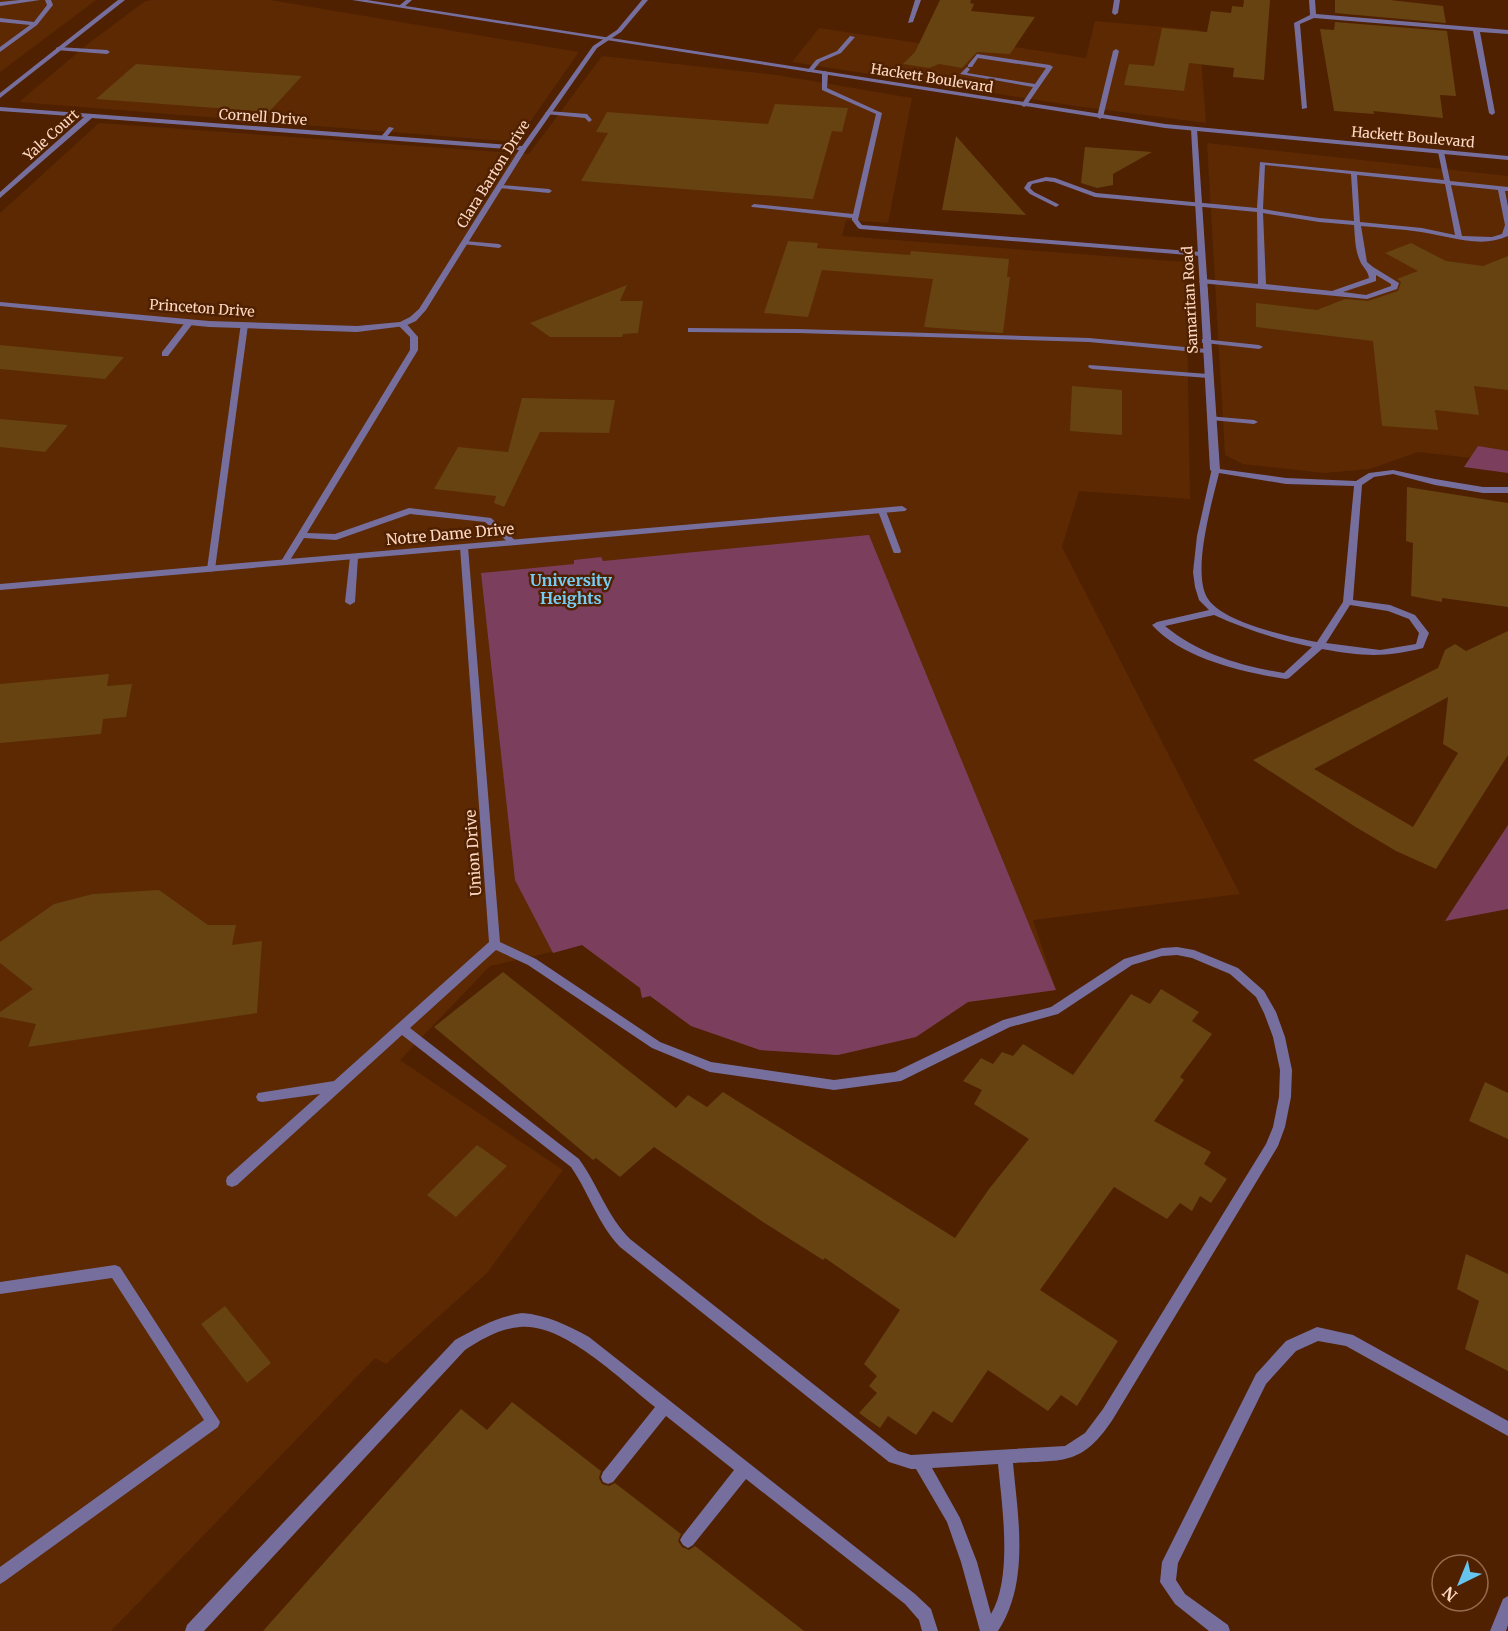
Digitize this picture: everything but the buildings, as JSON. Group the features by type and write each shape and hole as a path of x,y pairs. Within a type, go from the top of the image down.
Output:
{"street":[{"path":"0,4 37,0"},
{"path":"0,96 122,0"},
{"name":"Hackett Boulevard","path":"355,0 1100,117 1194,129 1508,158"},
{"name":"Clara Barton Drive","path":"402,324 413,320 422,310 524,148 595,47 619,31 645,0"},
{"path":"910,22 918,0"},
{"path":"1115,13 1117,0"},
{"path":"1312,0 1313,16"},
{"path":"1304,108 1297,23 1313,16 1508,32"},
{"path":"1476,29 1492,113"},
{"name":"Cornell Drive","path":"0,109 524,148"},
{"name":"Yale Court","path":"0,196 90,116"},
{"name":"Samaritan Road","path":"1194,129 1205,341 1215,470"},
{"name":"Princeton Drive","path":"0,304 244,325 357,329 402,324"},
{"name":"Notre Dame Drive","path":"0,587 902,509"}],"lane":[{"path":"0,50 35,24 50,5 48,0"},
{"path":"402,6 409,0"},
{"path":"0,20 35,24"},
{"path":"810,71 818,61 839,52 852,37"},
{"path":"58,49 107,52"},
{"path":"1100,117 1116,51"},
{"path":"1024,105 1037,86 1050,67 977,57 963,74 1037,86"},
{"path":"825,73 824,89 879,113 855,220 860,227 1201,254"},
{"path":"548,113 587,116 589,120"},
{"path":"383,138 391,128"},
{"path":"1441,152 1459,238"},
{"path":"1056,205 1032,193 1028,188 1030,183 1046,179 1095,195 1199,203 1260,210 1359,225 1422,230 1459,238 1492,240 1505,235 1508,225 1505,189 1262,163 1260,210 1262,286"},
{"path":"1203,281 1367,297 1394,287 1395,283 1372,270 1364,261 1354,173"},
{"path":"501,187 549,191"},
{"path":"754,206 856,216"},
{"path":"465,243 499,246"},
{"path":"1331,294 1373,279 1372,270"},
{"path":"165,354 190,322"},
{"path":"284,563 414,350 414,337 402,324"},
{"path":"211,569 244,325"},
{"path":"691,330 776,330 1089,340 1206,351"},
{"path":"1205,341 1259,347"},
{"path":"1092,367 1208,376"},
{"path":"1211,418 1254,422"},
{"path":"1348,602 1390,608 1412,616 1424,633 1420,646 1380,653 1320,645 1263,631 1214,612 1204,600 1198,583 1198,556 1215,470 1286,481 1358,484 1372,475 1393,472 1484,490 1508,490"},
{"path":"1214,612 1156,625 1200,653 1263,673 1286,676 1320,645 1348,602 1358,484"},
{"path":"303,534 336,537 410,511 488,520 514,543"},
{"path":"882,511 897,551"},
{"name":"Union Drive","path":"464,547 495,944"},
{"path":"350,602 354,557"},
{"path":"232,1181 401,1028 495,944 532,962 656,1045 710,1067 834,1085 897,1077 1007,1023 1054,1011 1128,962 1148,955 1177,951 1194,954 1234,971 1260,994 1270,1012 1279,1037 1286,1070 1285,1097 1279,1127 1272,1146 1094,1436 1082,1446 1065,1453 902,1461 894,1457 625,1243 613,1232 603,1217 590,1184 575,1163 401,1028"},
{"path":"262,1097 337,1086"},
{"path":"0,1288 116,1271 213,1422 0,1576"},
{"path":"193,1631 460,1345 518,1319 538,1320 558,1325 584,1342 910,1599 925,1615 930,1631"},
{"path":"1222,1631 1180,1599 1168,1582 1170,1562 1261,1379 1291,1346 1317,1334 1348,1340 1508,1429"},
{"path":"608,1477 665,1406"},
{"path":"989,1631 1003,1608 1008,1588 1012,1537 1005,1456"},
{"path":"921,1461 953,1518 969,1562 989,1631"},
{"path":"688,1540 745,1468"},
{"path":"1498,1631 1508,1604"}],"shaded area":[{"path":"0,0 96,0 0,72"},
{"path":"151,0 270,0 579,52 516,142 19,102 89,43 144,2"},
{"path":"1095,21 1199,30 1206,123 1076,106 792,62 819,28 958,49 968,40 1086,58"},
{"path":"602,56 777,75 912,98 888,223 846,220 842,236 1186,262 1190,499 1079,491 1062,547 1240,894 1033,920 1056,990 968,1002 916,1037 838,1055 760,1050 691,1026 582,945 490,966 400,1060 563,1170 487,1273 386,1364 375,1358 111,1631 0,1631 0,213 99,123 529,154"},
{"path":"1207,143 1508,176 1508,462 1418,452 1370,469 1324,473 1243,464 1225,455"},
{"path":"1478,446 1508,451 1508,473 1464,467"},
{"path":"869,535 1056,990 968,1002 916,1037 838,1055 760,1050 691,1026 650,996 642,998 640,988 582,945 553,953 515,880 481,573 574,564 574,560 601,557 603,561"},
{"path":"1508,825 1508,909 1445,921"}],"district":[{"name":"University Heights","path":"571,589"}]}
